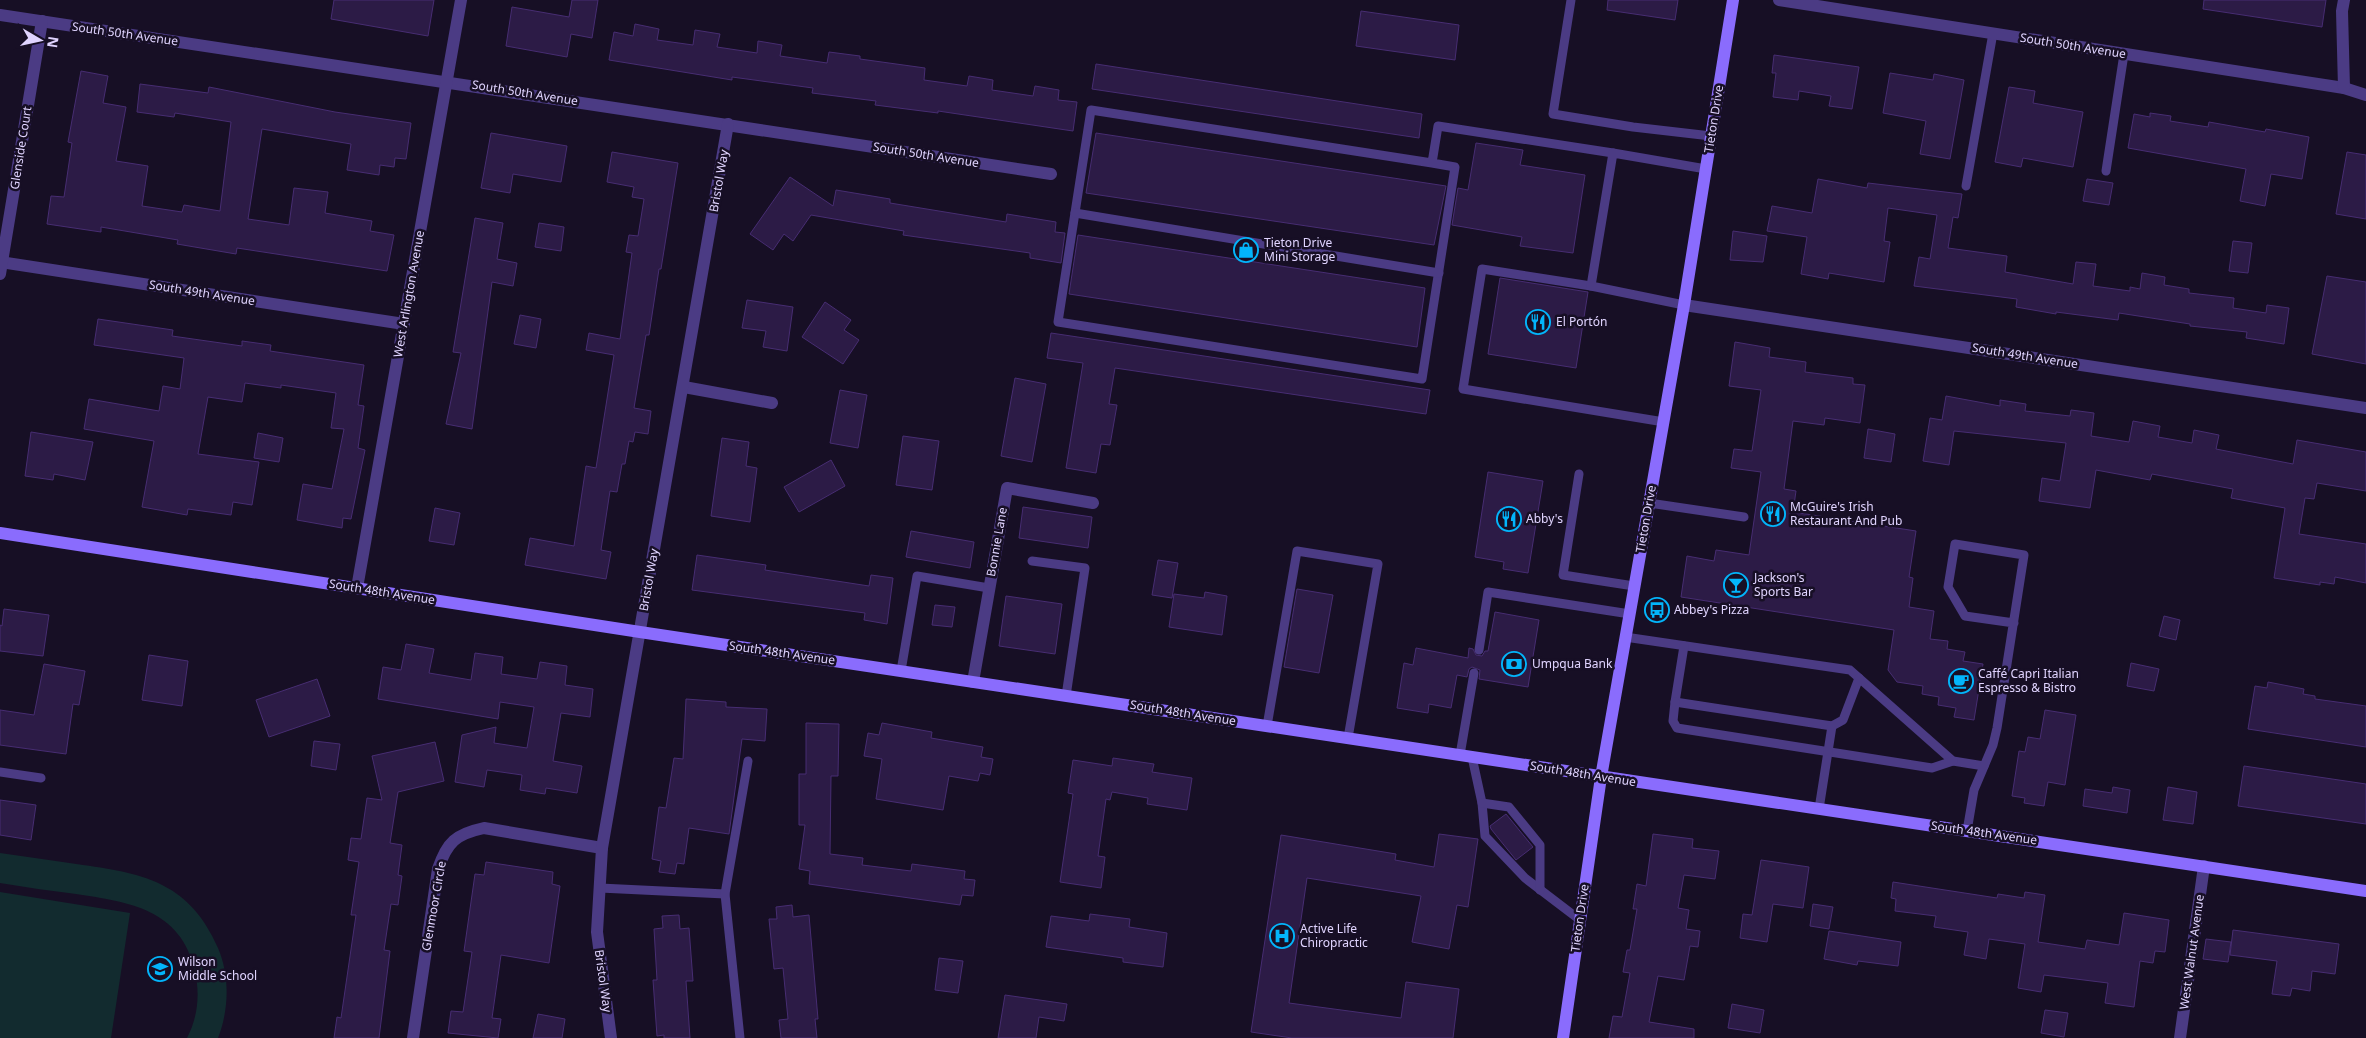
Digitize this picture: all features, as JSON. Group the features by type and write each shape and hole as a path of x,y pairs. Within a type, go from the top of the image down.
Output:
{"street":[{"name":"West Arlington Avenue","path":"357,588 461,0"},
{"name":"Tieton Drive","path":"1563,1038 1601,777 1684,305 1733,0"},
{"name":"South 50th Avenue","path":"1779,0 2344,88 2366,94"},
{"path":"2344,0 2342,10 2344,88"},
{"name":"South 50th Avenue","path":"0,15 1051,174"},
{"name":"Glenside Court","path":"1,266 42,21"},
{"name":"Bristol Way","path":"611,1038 597,932 602,848 684,387 728,124"},
{"name":"South 49th Avenue","path":"1,266 404,324"},
{"name":"South 49th Avenue","path":"1684,305 2366,408"},
{"path":"684,387 772,403"},
{"name":"Bonnie Lane","path":"973,682 1007,488 1093,503"},
{"name":"South 48th Avenue","path":"0,533 640,632 2366,891"},
{"name":"Glenmoor Circle","path":"413,1038 438,869 444,850 466,832 484,828 602,848"},
{"name":"West Walnut Avenue","path":"2180,1038 2204,866"}],"lane":[{"path":"1571,0 1553,114 1633,127 1711,136"},
{"path":"1966,186 1993,33"},
{"path":"2106,171 2124,54"},
{"path":"1091,110 1432,164 1455,167 1422,379 1058,322 1091,110"},
{"path":"1432,164 1438,126 1706,169"},
{"path":"1591,286 1613,153"},
{"path":"1075,213 1438,273"},
{"path":"1664,422 1463,389 1482,269 1591,286 1684,305"},
{"path":"1579,474 1563,575 1634,586"},
{"path":"1649,503 1744,517"},
{"path":"1967,831 1974,790 1997,728 2014,623 2024,555 1955,544 1948,587 1965,616 2014,623"},
{"path":"1267,726 1296,551 1378,564 1348,738"},
{"path":"1032,560 1085,568 1066,696"},
{"path":"901,671 917,576 990,588"},
{"path":"1479,650 1488,592 1630,614"},
{"path":"1625,637 1850,670 1953,761"},
{"path":"1684,646 1673,721 1677,728 1932,768 1953,761 1984,766"},
{"path":"1474,673 1466,756 1482,802 1485,836 1525,878 1580,920"},
{"path":"1675,702 1832,726 1843,720 1859,678"},
{"path":"1819,809 1832,726"},
{"path":"740,1038 725,894 748,761"},
{"path":"0,772 41,778"},
{"path":"1482,802 1509,807 1540,845 1540,890"},
{"path":"600,888 725,894"}],"green space":[{"path":"0,853 127,873 146,878 180,896 194,909 207,926 218,948 225,970 226,1005 218,1038 187,1038 196,1014 197,988 195,971 188,950 178,934 165,922 150,912 115,901 0,883"},
{"path":"0,892 130,913 111,1038 0,1038"}],"building":[{"path":"334,0 434,0 428,36 331,19"},
{"path":"572,0 598,0 592,38 571,34 567,57 506,46 512,7 569,17"},
{"path":"1608,0 1678,0 1675,20 1607,10"},
{"path":"2204,0 2326,0 2322,27 2203,9"},
{"path":"1361,11 1459,25 1455,60 1356,46"},
{"path":"635,24 659,29 657,40 693,45 695,30 720,34 717,47 757,53 758,41 782,45 780,56 827,63 829,52 860,56 860,59 925,68 924,80 967,86 969,76 993,80 992,90 1033,96 1035,86 1059,90 1058,100 1077,102 1073,131 938,111 938,113 875,105 876,101 812,93 813,88 732,77 732,80 609,60 614,32 633,36"},
{"path":"1774,55 1859,67 1852,109 1829,106 1831,96 1799,91 1798,100 1773,97 1776,73 1772,73"},
{"path":"1096,64 1422,114 1419,138 1092,89"},
{"path":"81,71 108,76 103,103 126,107 116,161 148,166 142,206 182,212 184,205 220,211 231,122 175,113 174,117 137,112 140,84 208,93 209,87 335,112 411,123 406,159 395,158 394,167 380,165 379,175 347,170 351,144 262,129 248,219 289,225 294,188 328,192 325,213 372,221 370,231 394,235 387,271 237,248 236,254 177,244 178,240 101,227 101,232 47,224 51,196 64,197 72,143 68,142"},
{"path":"1890,73 1933,80 1934,74 1964,80 1950,159 1920,154 1926,121 1883,113"},
{"path":"2009,87 2035,91 2033,103 2083,112 2073,167 2023,158 2021,167 1995,162"},
{"path":"2150,113 2171,116 2170,121 2208,127 2209,122 2265,132 2266,129 2309,137 2302,179 2271,174 2265,206 2240,201 2246,169 2128,148 2134,114 2150,117"},
{"path":"491,133 567,146 561,182 513,174 510,193 481,188"},
{"path":"1096,133 1446,186 1434,245 1086,193"},
{"path":"1476,143 1523,150 1520,165 1585,175 1573,253 1520,246 1522,237 1452,225 1458,188 1468,190"},
{"path":"612,152 678,163 661,269 659,269 649,335 646,335 634,408 651,411 648,434 635,432 633,442 629,441 625,464 622,464 617,492 610,491 601,550 611,552 606,579 525,565 530,538 574,546 586,466 596,468 614,355 586,350 589,333 620,339 632,253 626,252 629,235 638,236 644,199 632,197 634,187 607,182"},
{"path":"2347,152 2366,155 2366,219 2336,214"},
{"path":"790,177 833,206 836,190 890,199 890,203 1006,222 1007,214 1056,222 1055,232 1065,233 1061,263 1030,258 1030,253 903,235 904,231 811,215 793,241 784,234 773,250 750,234"},
{"path":"1818,179 1867,188 1868,183 1962,194 1958,218 1953,217 1948,248 2007,256 2005,272 2073,284 2076,262 2096,264 2093,286 2130,291 2130,287 2140,289 2142,273 2165,277 2164,285 2189,289 2189,293 2234,298 2233,308 2266,313 2267,305 2289,308 2284,344 2246,338 2247,332 2190,326 2190,324 2119,313 2118,320 2056,312 2056,314 2016,307 2017,299 1914,286 1919,257 1930,259 1937,215 1888,208 1884,241 1890,242 1884,282 1829,273 1828,279 1801,274 1807,237 1767,231 1772,206 1812,213"},
{"path":"2087,179 2113,183 2109,205 2083,201"},
{"path":"475,218 503,223 497,259 517,263 513,286 492,282 472,429 446,424 461,353 453,352"},
{"path":"539,223 564,227 561,251 535,247"},
{"path":"1733,231 1767,236 1763,262 1730,260"},
{"path":"1078,235 1425,288 1417,347 1069,294"},
{"path":"2233,241 2252,243 2248,273 2229,271"},
{"path":"2327,276 2366,282 2366,364 2312,354"},
{"name":"El Portón","path":"1500,278 1588,292 1576,368 1488,354"},
{"path":"747,300 793,307 787,351 763,347 766,331 742,328"},
{"path":"825,302 851,320 844,330 859,340 843,364 802,337"},
{"path":"520,315 541,319 536,348 514,344"},
{"path":"98,319 173,330 172,336 242,346 242,341 271,345 270,351 364,365 358,405 364,406 358,448 365,450 351,519 343,518 342,528 297,520 303,484 332,489 344,429 331,428 336,393 281,385 281,388 245,383 242,402 208,397 198,454 259,462 252,505 233,502 231,515 188,509 187,515 142,507 154,441 84,429 89,399 159,411 163,386 180,389 184,358 94,345"},
{"path":"1051,333 1430,390 1426,414 1115,368 1109,404 1117,405 1110,445 1101,444 1096,473 1066,468 1083,363 1047,358"},
{"path":"1735,342 1770,348 1769,357 1806,362 1805,372 1853,378 1853,384 1865,385 1860,423 1825,418 1824,425 1793,421 1784,489 1796,491 1793,512 1916,531 1909,577 1913,578 1909,607 1934,611 1930,639 1948,641 1947,649 1965,652 1963,661 1983,664 1974,720 1954,717 1956,708 1938,705 1939,697 1922,694 1923,686 1897,682 1888,670 1894,630 1681,597 1687,556 1714,561 1716,550 1749,555 1761,472 1731,468 1734,449 1752,451 1761,390 1729,386"},
{"path":"1015,378 1046,384 1032,462 1001,456"},
{"path":"840,390 867,395 858,448 830,443"},
{"path":"1946,396 2000,406 2000,400 2026,404 2025,411 2070,416 2071,410 2094,413 2091,436 2129,442 2133,421 2160,426 2158,437 2192,443 2194,430 2219,435 2216,449 2293,464 2297,440 2366,452 2366,491 2317,483 2314,499 2305,498 2299,534 2366,544 2366,583 2335,577 2334,584 2320,582 2320,585 2274,578 2285,508 2231,498 2233,489 2152,474 2150,480 2096,470 2090,508 2039,501 2042,478 2060,481 2066,443 1954,431 1949,465 1923,461 1930,418 1942,420"},
{"path":"1868,429 1895,434 1891,462 1864,458"},
{"path":"31,432 93,442 85,480 54,474 53,480 25,476"},
{"path":"258,433 283,438 279,462 254,458"},
{"path":"903,436 939,441 932,490 896,485"},
{"path":"722,438 749,442 746,466 757,468 750,522 711,516"},
{"path":"831,460 845,486 799,512 784,487"},
{"name":"Abby's","path":"1488,472 1543,481 1528,573 1503,569 1504,562 1475,557"},
{"path":"1023,507 1092,517 1088,548 1019,538"},
{"path":"435,508 460,513 454,545 429,541"},
{"path":"911,531 974,542 970,568 906,557"},
{"path":"697,555 766,565 765,570 869,586 871,575 893,578 887,624 864,620 865,613 692,590"},
{"path":"1158,560 1178,563 1172,598 1152,595"},
{"path":"1297,589 1333,595 1319,673 1284,667"},
{"path":"1205,592 1227,596 1222,635 1169,627 1174,594 1204,598"},
{"path":"1006,596 1062,604 1055,654 999,646"},
{"path":"935,605 955,607 952,627 932,625"},
{"path":"4,609 49,615 43,656 0,651 0,625 2,626"},
{"path":"1495,612 1539,620 1528,687 1479,679 1480,670 1472,667 1469,669 1467,677 1457,675 1451,708 1429,704 1428,713 1397,708 1404,663 1413,665 1416,648 1468,658 1469,648 1473,649 1476,655 1482,656 1485,651 1488,651"},
{"path":"2164,616 2180,620 2176,640 2159,636"},
{"path":"406,644 434,649 429,673 471,680 475,653 503,657 501,674 537,679 540,662 567,666 565,685 593,689 590,717 561,713 553,761 582,766 577,793 546,788 545,794 520,790 522,775 487,770 484,787 455,782 462,735 496,727 494,743 527,748 534,707 500,702 498,719 378,699 383,667 401,670"},
{"path":"149,655 188,661 182,706 142,700"},
{"path":"2131,663 2159,669 2154,691 2127,686"},
{"path":"44,664 85,671 79,705 73,704 66,754 0,745 0,710 34,715"},
{"path":"317,679 330,716 269,737 256,700"},
{"path":"2268,682 2304,689 2303,694 2315,696 2315,699 2366,706 2366,747 2248,729 2255,686 2267,688"},
{"path":"686,699 726,702 726,707 767,709 765,741 742,739 729,834 689,828 684,864 677,863 675,874 659,872 661,861 652,859 659,807 666,808 674,758 683,759"},
{"path":"2045,710 2076,715 2065,785 2048,782 2044,806 2024,803 2025,798 2012,796 2019,751 2025,752 2028,737 2040,739"},
{"path":"806,723 839,724 838,776 831,776 830,854 863,858 862,865 911,871 912,864 965,871 964,879 975,880 973,896 962,895 960,905 809,884 810,871 799,869 805,825 799,825 799,774 806,774"},
{"path":"882,723 932,732 931,738 983,747 981,757 993,759 990,775 980,773 978,781 949,776 943,810 876,799 882,759 864,756 868,733 879,735"},
{"path":"314,741 340,744 336,770 311,766"},
{"path":"435,742 444,781 398,792 390,843 402,845 398,875 402,876 398,905 391,904 384,950 390,951 379,1038 334,1038 337,1017 341,1018 356,915 351,915 359,862 348,860 351,838 361,839 367,798 382,800 372,756"},
{"path":"1113,758 1154,764 1152,772 1192,778 1187,810 1147,804 1148,798 1112,792 1110,800 1106,799 1098,856 1105,857 1101,888 1060,882 1073,794 1068,793 1073,760 1112,766"},
{"path":"2244,766 2366,784 2366,824 2238,806"},
{"path":"2113,787 2130,790 2127,813 2083,806 2085,789 2112,793"},
{"path":"2168,787 2197,792 2193,824 2163,820"},
{"path":"0,800 36,805 31,840 0,835"},
{"path":"1506,814 1533,847 1516,860 1490,826"},
{"path":"1439,834 1478,839 1468,907 1457,905 1449,949 1412,942 1421,896 1307,878 1289,1003 1401,1018 1406,982 1459,989 1453,1038 1292,1038 1251,1032 1281,835 1396,854 1395,860 1434,867"},
{"path":"1653,834 1693,839 1692,848 1719,851 1715,879 1684,875 1678,908 1689,910 1686,929 1700,931 1698,947 1690,946 1684,980 1658,976 1649,1022 1694,1029 1694,1038 1609,1038 1613,1016 1622,1017 1630,973 1623,972 1627,950 1630,950 1637,909 1633,909 1637,884 1646,886"},
{"path":"1761,860 1809,867 1803,908 1773,904 1767,942 1740,938 1743,914 1752,915"},
{"path":"486,862 553,872 552,884 560,886 549,963 501,955 492,1018 501,1019 498,1038 448,1033 451,1011 463,1012 472,952 464,951 475,874 484,875"},
{"path":"1893,882 1997,898 1998,894 2024,898 2025,892 2045,895 2038,942 2085,949 2087,940 2119,945 2124,913 2169,920 2165,952 2155,951 2153,963 2140,961 2134,1007 2105,1003 2108,983 2044,975 2041,992 2018,988 2025,944 1989,939 1986,959 1964,955 1968,932 1934,927 1936,916 1895,911 1896,899 1891,898"},
{"path":"1813,904 1833,907 1829,929 1810,926"},
{"path":"792,905 793,917 809,915 818,1019 815,1019 817,1038 781,1038 779,1020 788,1019 783,968 774,969 769,919 777,919 776,907"},
{"path":"1090,914 1130,919 1129,927 1167,933 1163,967 1123,962 1123,958 1046,947 1051,916 1089,921"},
{"path":"679,915 680,929 689,928 693,981 686,981 690,1038 664,1038 664,1035 657,1036 653,980 657,980 654,929 663,928 662,916"},
{"path":"2233,930 2339,944 2335,974 2312,971 2310,991 2292,988 2290,996 2272,994 2277,961 2230,955"},
{"path":"1829,931 1901,942 1898,966 1858,961 1857,965 1824,959"},
{"path":"2206,939 2231,942 2228,962 2203,959"},
{"path":"939,958 963,961 958,993 935,990"},
{"path":"1005,995 1067,1004 1064,1021 1039,1017 1036,1038 998,1038"},
{"path":"1732,1004 1764,1010 1760,1033 1728,1028"},
{"path":"2045,1010 2068,1013 2064,1037 2041,1033"},
{"path":"538,1014 565,1019 562,1038 533,1038"}],"place":[{"name":"Tieton Drive Mini Storage","path":"1246,250"},
{"name":"El Portón","path":"1538,322"},
{"name":"McGuire's Irish Restaurant And Pub","path":"1773,514"},
{"name":"Abby's","path":"1509,519"},
{"name":"Jackson's Sports Bar","path":"1736,585"},
{"name":"Abbey's Pizza","path":"1657,610"},
{"name":"Umpqua Bank","path":"1514,664"},
{"name":"Caffé Capri Italian Espresso & Bistro","path":"1961,681"},
{"name":"Active Life Chiropractic","path":"1282,936"},
{"name":"Wilson Middle School","path":"160,969"}]}
